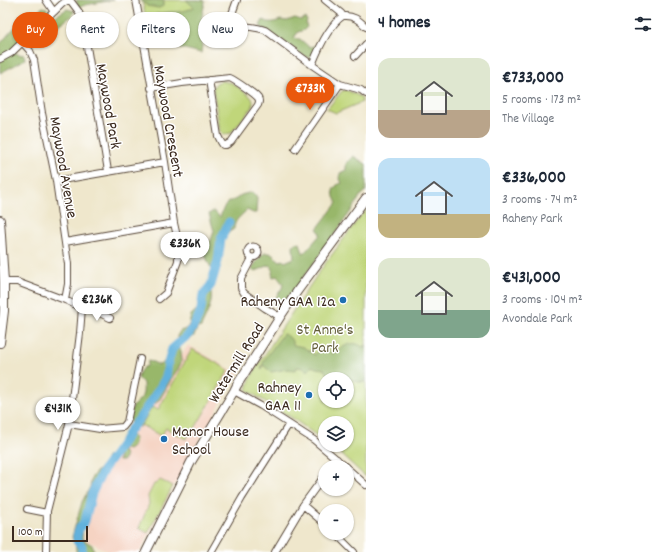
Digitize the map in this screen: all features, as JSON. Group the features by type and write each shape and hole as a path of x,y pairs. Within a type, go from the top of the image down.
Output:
{"main road":[{"name":"Watermill Road","path":"146,552 191,462 237,385 302,284 366,198"},
{"path":"0,220 4,282 4,311 0,343"}],"street":[{"path":"46,0 55,11 69,0"},
{"name":"Maywood Park","path":"69,0 79,12 85,35 108,172"},
{"name":"Maywood Crescent","path":"136,0 178,241 178,261 166,293 159,299"},
{"path":"233,12 237,0"},
{"path":"325,0 342,13 343,16"},
{"path":"312,65 322,41 338,19 343,16 352,17 358,19 366,26"},
{"path":"248,27 265,30 340,84 361,90 366,94"},
{"path":"355,56 366,44"},
{"path":"0,59 11,53 16,48"},
{"name":"Maywood Avenue","path":"27,48 34,60 42,113 56,181 68,264 68,284 65,300"},
{"path":"151,88 182,83 210,80 230,78 251,92 259,99 258,105 231,142 226,145 223,145 218,136 210,80"},
{"path":"295,149 340,84"},
{"path":"56,181 165,162"},
{"path":"65,242 174,222"},
{"path":"252,258 241,278 241,288 244,294 280,317"},
{"path":"4,282 18,282 82,308 91,309 110,318"},
{"path":"46,552 47,513 68,424 82,308"},
{"path":"68,424 100,429 123,427 127,422 140,358"},
{"path":"234,391 261,406 314,440 338,459"},
{"path":"211,552 242,498 289,424"},
{"path":"354,474 366,485"},
{"path":"275,552 303,506 318,485"},
{"path":"303,506 318,518"},
{"path":"27,509 47,513"},
{"path":"342,540 354,552"}],"shaded area":[{"name":"Manor House School","path":"188,345 239,374 229,388 174,486 140,552 109,552 84,539 88,516 96,492"}],"green space":[{"path":"76,0 114,0 80,7 78,6"},
{"path":"141,0 164,1 163,6 159,8 147,6 141,2"},
{"path":"142,0 199,0 196,11 145,12"},
{"path":"186,0 204,0 203,12 198,12 198,48 202,48 201,53 178,48 190,48 190,12 166,12 183,11 194,7"},
{"path":"43,7 47,8 47,12 36,12"},
{"path":"67,9 74,11 66,12 66,20 58,25 58,14"},
{"path":"295,18 301,20 305,18 307,20 307,27 298,32 294,38 300,39 309,47 316,47 316,50 311,58 304,56 260,26 263,20 267,22 276,22 280,20 287,21"},
{"path":"12,30 12,48 18,48 15,52 17,54 24,55 25,59 0,73 0,44"},
{"path":"222,81 232,83 250,96 253,103 252,107 231,133 227,134 223,134 220,131 213,89 216,84"},
{"path":"346,90 361,97 362,102 336,113 327,109 342,91"},
{"path":"353,156 366,164 366,191 360,196 340,227 284,304 279,307 276,306 273,302 283,284 277,276 273,277 273,269 270,265 256,271 253,271 252,268 265,253 270,253 280,261 283,260 285,262 294,258 293,246 295,243 300,243 303,253 306,251 320,235 317,229 337,203 333,190 337,185 342,183 340,173 346,170 346,164"},
{"path":"252,192 257,198 256,213 247,210 238,218 234,229 229,232 224,240 217,269 211,268 205,255 214,231 209,214 213,211 220,217 224,207 229,202 241,195"},
{"name":"St Anne's Park","path":"366,209 366,477 354,466 354,460 348,460 338,452 354,452 354,416 318,416 318,437 294,419 247,390 250,379 319,272"},
{"path":"205,289 210,290 211,299 209,309 201,327 197,328 193,337 190,339 178,338 177,336 180,331 186,329 189,325 191,315 199,308 201,294"},
{"path":"283,334 290,338 293,345 303,347 315,355 318,351 327,349 332,354 351,344 362,347 366,345 366,382 354,381 354,372 326,372 324,369 312,366 308,371 297,367 296,370 287,369 271,372 263,365 262,370 261,368 265,359"},
{"path":"174,345 179,346 181,351 182,361 178,369 160,399 152,407 140,427 131,424 129,418 130,412 133,406 141,399 143,393 143,383 138,378 140,372 147,366 148,361 159,365 163,363"},
{"path":"192,349 229,370 194,430 192,429 186,439 166,428 161,436 141,425 152,407 158,410"},
{"path":"130,433 135,438 133,445 128,450 124,449 125,459 122,461 118,461 119,457 115,457 96,490 83,527 82,539 92,545 94,550 92,552 76,552 76,547 72,537 82,502 90,487 92,477 104,464 107,457 115,449 124,434"},
{"path":"160,480 173,486 148,533 139,528 149,504 148,496 154,484"}],"waterway":[{"path":"82,552 82,546 77,541 77,535 80,527 85,521 92,493 104,469 161,386 166,377 172,349 189,334 197,320 201,310 203,295 211,285 218,261 221,239 229,222"}],"place":[{"name":"Raheny GAA 12a","path":"343,300"},
{"name":"Rahney GAA 11","path":"309,395"},
{"name":"Manor House School","path":"164,439"}]}
